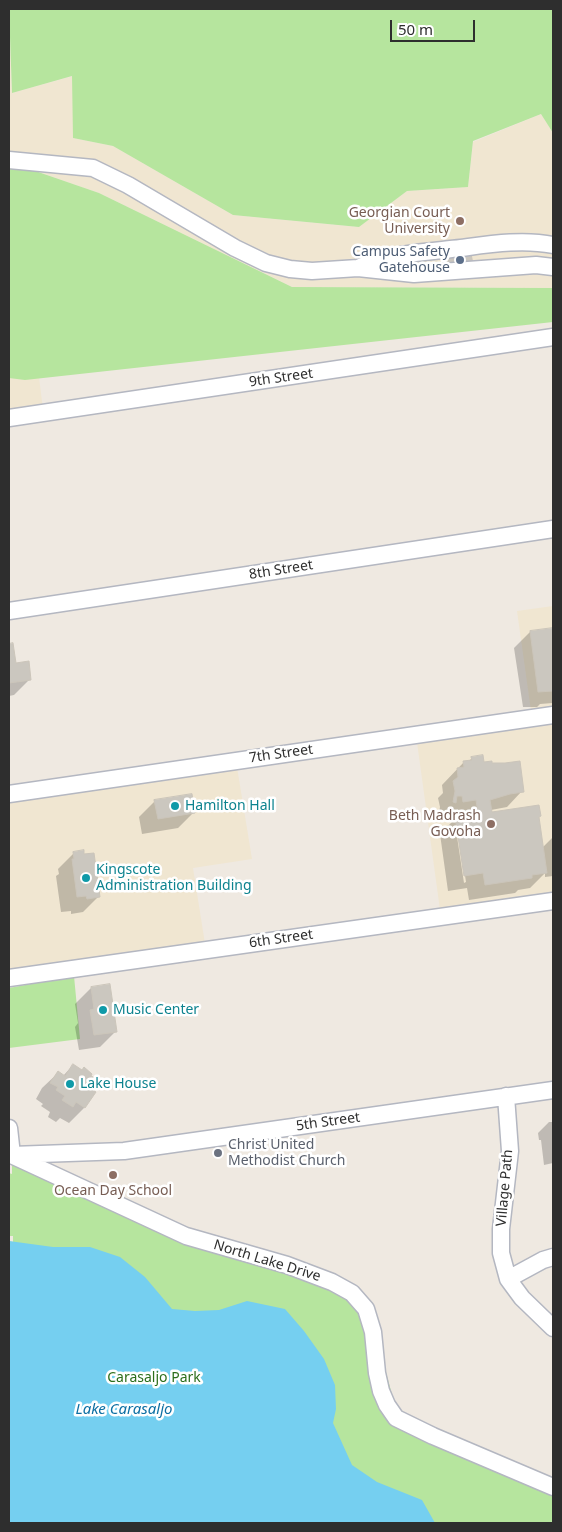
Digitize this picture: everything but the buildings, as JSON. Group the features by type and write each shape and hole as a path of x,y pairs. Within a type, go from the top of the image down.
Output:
{"street":[{"path":"9,160 93,168 128,185 235,248 266,263 290,269 312,271 358,268 414,274 536,265 553,267"},
{"path":"358,268 372,262 422,252 518,242 538,242 553,245"},
{"name":"9th Street","path":"9,418 553,338"},
{"name":"8th Street","path":"9,611 553,529"},
{"name":"7th Street","path":"9,794 553,715"},
{"name":"6th Street","path":"9,978 553,901"},
{"name":"5th Street","path":"10,1154 124,1151 553,1090"},
{"name":"Village Path","path":"506,1096 510,1152 501,1229 502,1252 508,1279 522,1298 553,1328"},
{"path":"9,1128 10,1154"},
{"name":"North Lake Drive","path":"10,1154 186,1236 288,1265 332,1282 352,1293 366,1309 373,1332 377,1373 381,1391 386,1405 396,1418 553,1487"},
{"path":"508,1279 543,1260 553,1257"}],"shaded area":[{"name":"Georgian Court University","path":"9,9 12,93 73,76 73,138 113,146 233,215 359,227 407,191 468,187 473,142 541,114 553,133 553,288 292,287 99,193 15,164 26,274 44,417 9,421"},
{"name":"Beth Madrash Govoha","path":"553,606 553,901 441,917 416,735 532,718 517,611"},
{"path":"236,761 252,859 193,868 206,950 9,978 9,794"}],"green space":[{"path":"9,9 553,9 553,133 541,114 473,141 468,187 407,191 359,227 233,215 113,146 73,138 72,76 12,93"},
{"path":"9,164 15,164 99,193 292,287 553,288 553,322 25,380 9,378"},
{"path":"74,976 80,1039 9,1048 9,988"},
{"name":"Lake Carasaljo","path":"12,1155 177,1232 332,1282 370,1314 399,1420 553,1487 553,1523 9,1523 9,1241 13,1242 13,1236 9,1236 9,1173 12,1174"}],"water":[{"name":"Lake Carasaljo","path":"9,1241 53,1247 90,1247 120,1257 145,1277 172,1309 195,1311 219,1310 247,1301 285,1309 324,1359 335,1385 336,1409 333,1423 352,1465 377,1482 422,1500 435,1523 9,1523"}],"place":[{"name":"Georgian Court University","path":"460,221"},
{"name":"Campus Safety Gatehouse","path":"460,260"},
{"name":"Hamilton Hall","path":"175,806"},
{"name":"Beth Madrash Govoha","path":"491,824"},
{"name":"Kingscote Administration Building","path":"86,878"},
{"name":"Music Center","path":"103,1010"},
{"name":"Lake House","path":"70,1084"},
{"name":"Christ United Methodist Church","path":"218,1153"},
{"name":"Ocean Day School","path":"113,1175"}],"park label":[{"name":"Carasaljo Park","path":"154,1378"}]}
